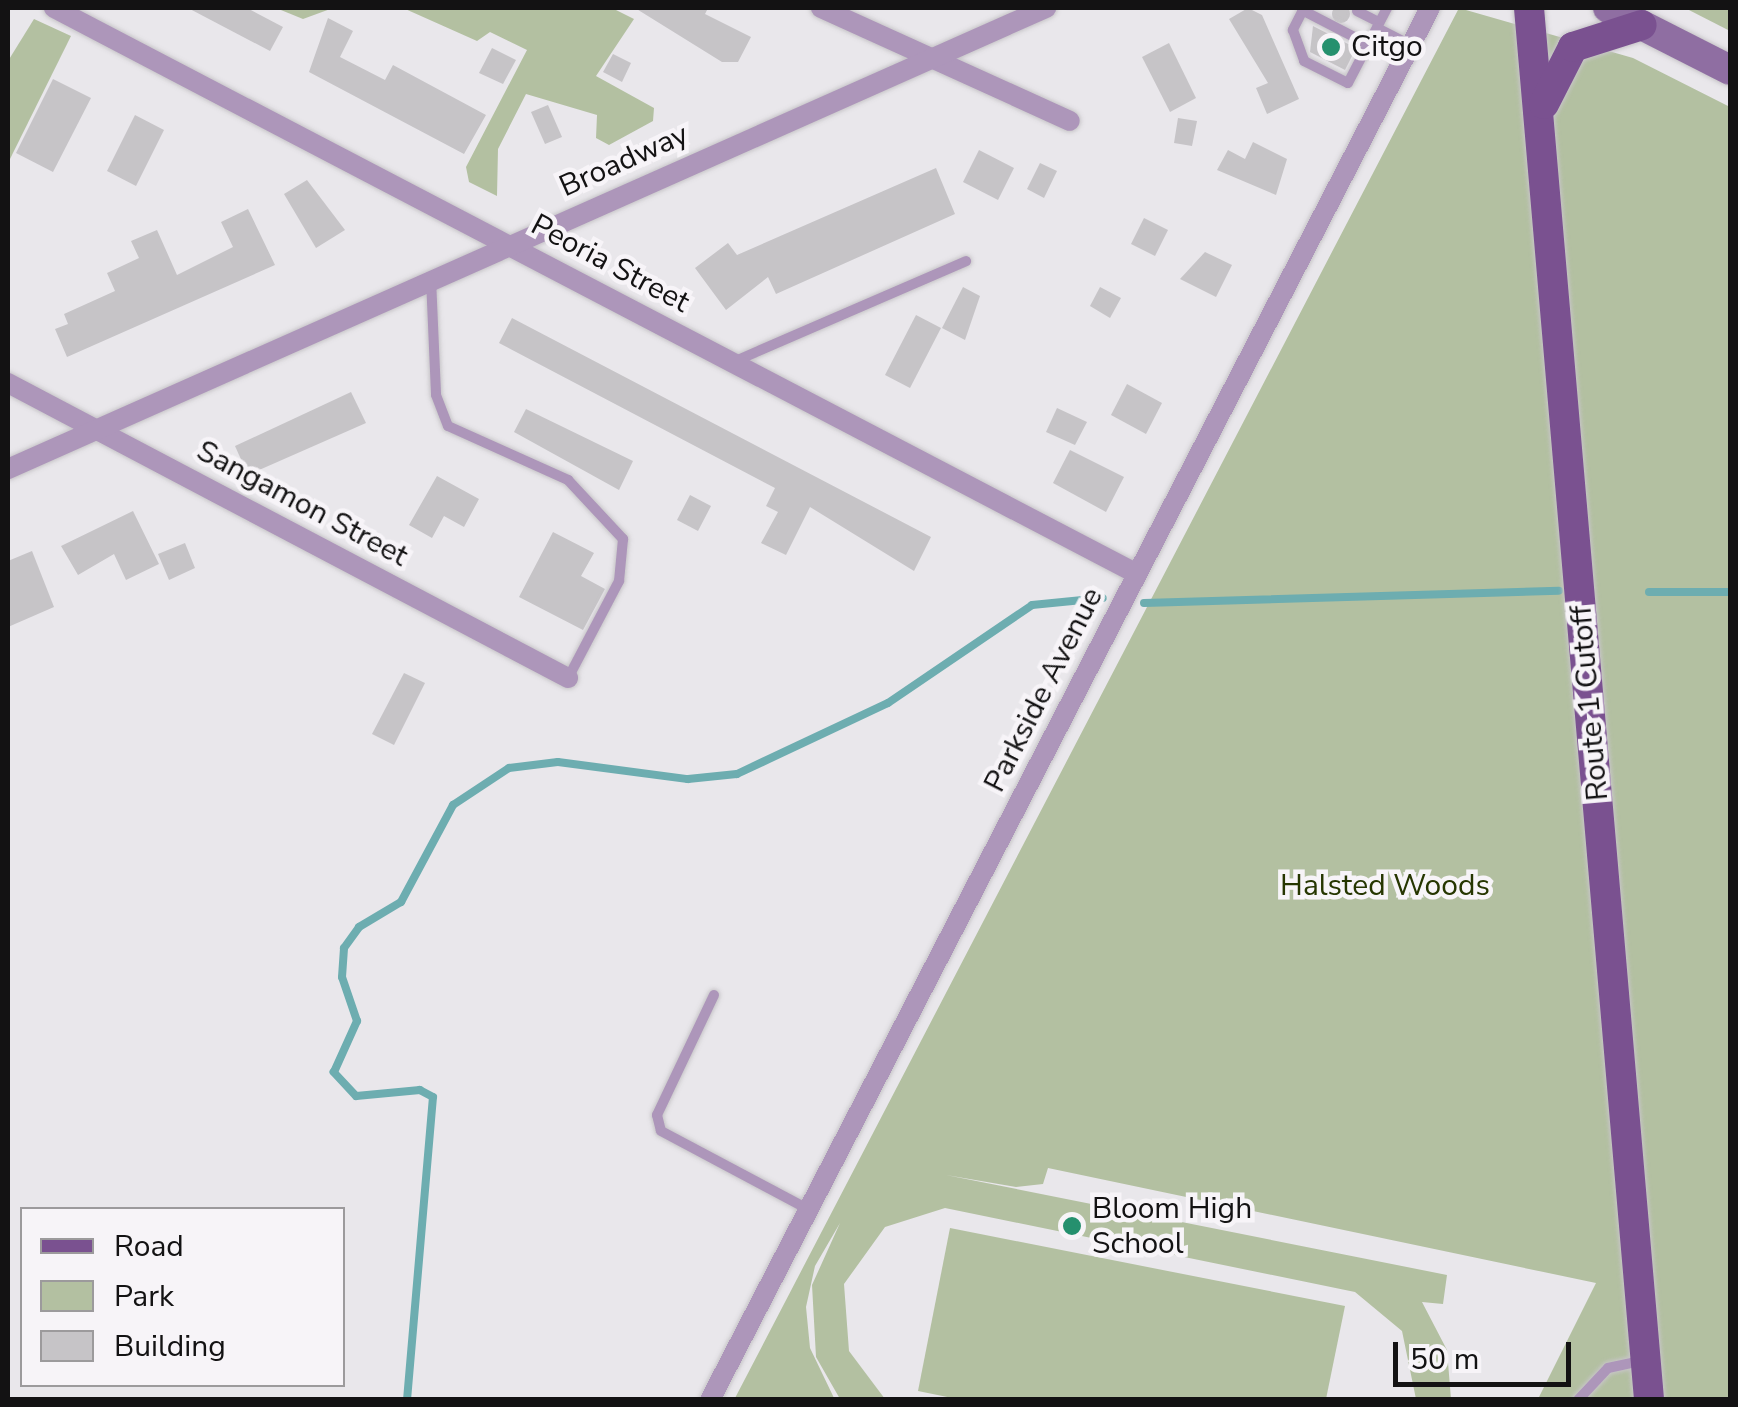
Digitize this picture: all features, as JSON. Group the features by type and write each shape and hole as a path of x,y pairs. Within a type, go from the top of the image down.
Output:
{"main road":[{"name":"Route 1 Cutoff","path":"1529,8 1649,1400"},
{"path":"1540,116 1573,48 1642,24"}],"street":[{"name":"Peoria Street","path":"54,8 1137,574"},
{"path":"820,8 895,47 936,52 1070,121"},
{"name":"Broadway","path":"8,469 936,52 1046,8"},
{"name":"Parkside Avenue","path":"710,1400 1430,8"},
{"path":"1608,8 1730,70"},
{"name":"Sangamon Street","path":"8,383 568,678"}],"lane":[{"path":"1368,44 1303,9 1293,30 1304,61 1348,84 1387,8"},
{"path":"1357,11 1410,45"},
{"path":"732,362 966,261"},
{"path":"431,278 436,395 448,426 556,472 623,539 620,582 568,678"},
{"path":"714,994 657,1115 661,1132 809,1209"},
{"path":"1578,1400 1608,1368 1646,1360"}],"green space":[{"path":"276,8 333,8 303,19"},
{"path":"403,8 612,8 634,19 596,76 654,108 653,121 609,145 596,138 597,115 526,94 498,149 497,196 469,182 466,167 527,50 490,32 477,41"},
{"name":"Halsted Woods","path":"1459,8 1633,58 1730,107 1730,1399 1538,1399 1596,1283 1048,1168 1043,1184 1016,1187 946,1175 1447,1275 1443,1304 1422,1302 1447,1350 1451,1399 1416,1399 1402,1331 1355,1292 945,1208 885,1227 844,1284 849,1351 885,1399 840,1399 816,1357 812,1285 840,1223 815,1266 806,1307 810,1348 834,1398 825,1397 834,1399 734,1400"},
{"path":"1685,8 1730,8 1730,31"},
{"path":"34,19 71,36 8,163 8,61"},
{"path":"950,1228 1345,1306 1326,1399 962,1400 918,1391"}],"building":[{"path":"1341,5 1350,14 1341,23 1332,14"},
{"path":"188,8 247,8 283,27 270,51"},
{"path":"635,8 708,8 705,14 751,37 738,62 722,62"},
{"path":"1248,8 1262,15 1299,99 1267,114 1256,88 1268,83 1229,19"},
{"path":"328,18 353,31 340,57 385,80 393,65 486,115 464,154 309,72"},
{"name":"Citgo","path":"1313,26 1356,48 1345,70 1310,52"},
{"path":"1169,43 1196,98 1170,112 1142,57"},
{"path":"492,48 516,60 503,84 479,73"},
{"path":"613,54 631,63 622,82 603,72"},
{"path":"53,79 91,98 53,172 16,153"},
{"path":"548,105 562,137 545,144 531,112"},
{"path":"135,115 164,130 136,186 107,171"},
{"path":"1178,118 1197,121 1192,146 1174,143"},
{"path":"1253,142 1287,159 1276,195 1217,170 1228,150 1245,159"},
{"path":"979,150 1014,168 998,200 963,182"},
{"path":"1040,163 1057,171 1044,198 1027,189"},
{"path":"936,168 955,214 776,294 768,277 726,310 695,268 728,243 737,255"},
{"path":"307,180 345,230 316,248 284,194"},
{"path":"248,209 275,265 67,357 55,329 68,324 64,314 115,291 107,273 139,258 131,241 157,230 177,275 233,247 221,222"},
{"path":"1144,218 1168,230 1155,256 1131,244"},
{"path":"1205,252 1232,265 1216,297 1180,279"},
{"path":"963,287 980,296 965,340 942,328"},
{"path":"1100,287 1121,298 1110,318 1090,306"},
{"path":"916,315 941,328 910,388 885,375"},
{"path":"512,318 931,537 914,571 810,507 786,555 761,543 778,512 766,506 775,488 499,343"},
{"path":"1127,384 1162,403 1146,434 1111,415"},
{"path":"351,392 366,423 248,475 235,446"},
{"path":"1057,408 1087,422 1075,445 1046,432"},
{"path":"526,409 633,461 619,490 514,432"},
{"path":"1070,450 1124,477 1106,512 1053,483"},
{"path":"437,476 479,499 464,527 444,516 432,538 409,525"},
{"path":"690,495 711,506 698,531 677,520"},
{"path":"133,511 159,564 126,580 114,554 78,575 61,546"},
{"path":"553,532 594,553 581,576 605,589 583,630 519,597"},
{"path":"185,543 195,568 169,580 158,554"},
{"path":"32,551 54,607 8,627 8,561"},
{"path":"404,673 425,683 394,745 372,734"}],"waterway":[{"path":"1144,603 1559,591"},
{"path":"1649,592 1730,592"},
{"path":"407,1400 433,1097 420,1090 356,1096 334,1072 357,1021 342,977 344,948 359,927 401,902 453,805 509,768 558,762 688,779 737,774 888,703 1032,605 1103,598"}],"place":[{"name":"Citgo","path":"1331,47"},
{"name":"Bloom High School","path":"1072,1226"}]}
